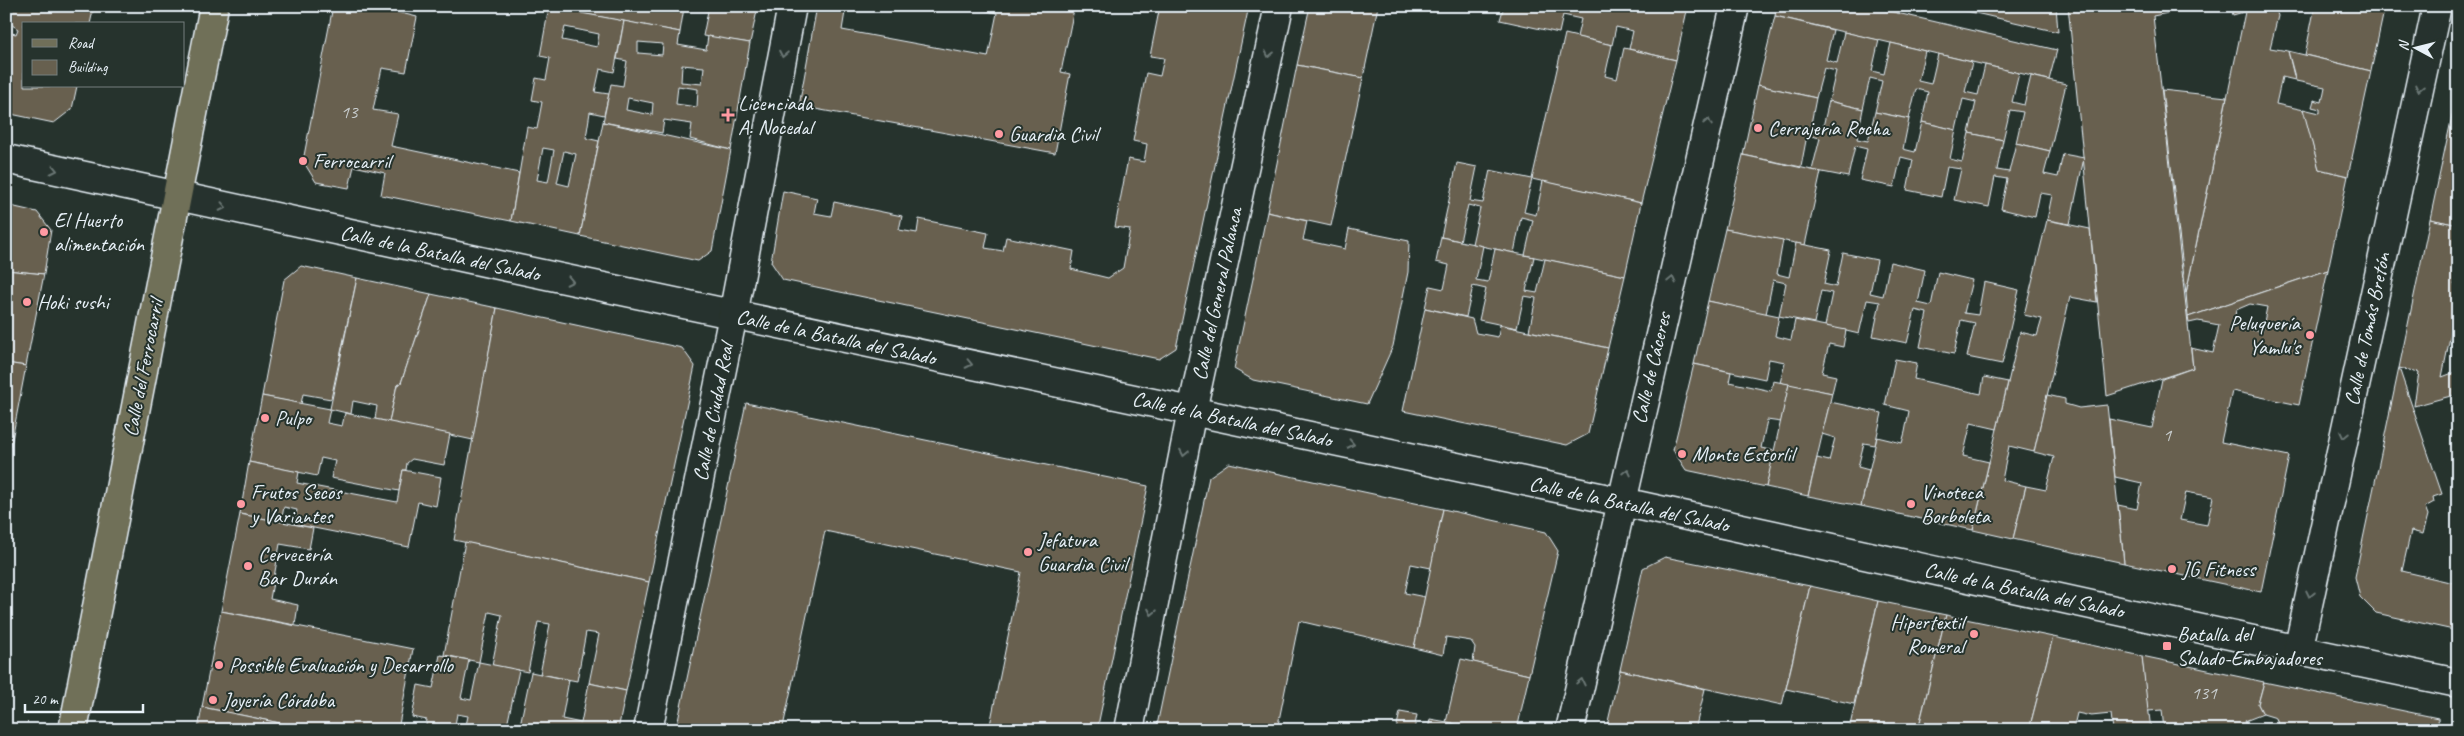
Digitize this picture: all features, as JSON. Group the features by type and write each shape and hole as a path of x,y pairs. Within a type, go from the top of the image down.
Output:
{"main road":[{"name":"Calle del Ferrocarril","path":"73,730 214,6"}],"street":[{"name":"Calle de Ciudad Real","path":"648,730 733,315 792,6"},
{"name":"Calle del General Palanca","path":"1129,730 1192,411 1279,6"},
{"name":"Calle de Cáceres","path":"1570,730 1735,6"},
{"name":"Calle de Tomás Bretón","path":"2298,651 2437,6"},
{"name":"Calle de la Batalla del Salado","path":"6,159 176,197 1621,502 2298,651 2458,683"}],"building":[{"path":"14,6 94,6 90,22 22,22 22,88 77,88 72,109 54,123 6,113 6,32 16,34 18,29 12,25 8,15"},
{"path":"333,6 394,6 393,11 417,17 406,72 382,68 373,110 398,114 391,146 519,173 511,221 381,195 385,173 354,166 349,188 316,182 303,161"},
{"path":"758,6 750,43 703,36 708,11 684,8 680,32 549,7"},
{"path":"817,6 846,6 842,30 988,57 997,13 962,6 1084,6 1083,11 1074,9 1061,72 1070,74 1055,153 799,106"},
{"path":"1160,6 1249,6 1176,348 1159,359 783,280 771,262 783,191 817,198 814,213 831,216 834,202 902,216 899,230 917,233 919,219 988,233 985,248 1003,251 1006,237 1074,251 1071,269 1108,278 1123,268 1130,229 1115,227 1128,159 1144,162 1147,144 1133,141 1146,73 1160,76 1164,58 1150,56"},
{"path":"1310,6 1378,6 1363,78 1297,65"},
{"path":"1504,6 1688,6 1676,60 1629,49 1633,31 1616,27 1612,45 1577,37 1581,19 1563,15 1559,33 1500,20"},
{"path":"1777,6 1867,6 2057,50 2049,80 1775,16"},
{"path":"1945,6 2056,6 2058,32"},
{"path":"2068,6 2177,6 2168,13 2153,16 2193,368 2107,396"},
{"path":"2231,6 2264,6 2233,15"},
{"path":"2264,6 2275,6 2278,16 2270,48 2288,51 2295,80 2282,77 2276,104 2304,110 2319,169 2348,176 2328,270 2188,317 2186,293 2245,12"},
{"path":"2315,6 2385,6 2371,71 2305,55"},
{"path":"549,7 624,21 614,72 600,69 595,92 609,94 604,115 590,112 586,138 599,141 580,236 511,221 527,127 537,129 542,102 532,100 536,78 546,80 550,58 540,56","holes":["565,27 599,34 597,47 562,40","543,148 554,150 548,182 537,180","564,151 576,154 569,186 557,183"]},
{"path":"1775,16 1833,30 1826,60 1837,63 1844,32 1879,40 1872,71 1884,74 1891,43 1925,51 1918,81 1931,84 1938,54 1972,62 1965,92 1978,95 1985,65 2019,73 2012,102 2024,105 2031,76 2066,84 2050,151 2016,143 2023,112 2010,110 2003,140 1969,133 1976,102 1963,99 1956,130 1922,122 1928,92 1916,89 1909,119 1875,112 1882,81 1870,78 1863,109 1829,101 1836,71 1824,68 1816,98 1758,85"},
{"path":"624,21 680,32 678,45 706,50 708,36 750,43 731,150 690,139 692,124 664,120 662,133 603,122 611,84 623,86 627,61 617,59","holes":["638,42 663,44 662,55 638,53","682,65 704,67 702,84 681,82","678,86 698,89 697,107 676,104","628,98 653,103 652,115 626,110"]},
{"path":"1565,34 1612,45 1605,76 1617,79 1624,48 1676,60 1641,203 1532,179"},
{"path":"2288,51 2371,71 2348,176 2319,169 2303,109 2320,113 2320,109 2312,107 2314,100 2322,102 2325,87 2296,81"},
{"path":"1297,65 1363,78 1331,226 1267,212"},
{"path":"1758,85 1816,98 1810,129 1822,131 1829,101 1863,109 1857,139 1868,141 1875,112 1909,119 1903,149 1915,152 1922,122 1956,130 1950,159 1962,162 1969,133 2003,140 1997,170 2009,172 2016,143 2050,151 2044,174 2058,177 2063,154 2084,158 2070,224 2047,220 2052,195 2040,193 2035,217 2001,209 2007,179 1995,177 1989,207 1954,200 1961,169 1947,167 1941,197 1907,190 1913,160 1901,157 1894,187 1860,180 1867,149 1855,146 1848,177 1812,170 1820,138 1807,135 1801,167 1743,155"},
{"path":"2458,88 2458,225 2430,219"},
{"path":"2162,90 2227,97 2186,293"},
{"path":"603,122 731,150 712,251 698,261 580,236"},
{"path":"1743,155 1821,172 1805,245 1725,229"},
{"path":"1457,163 1477,167 1470,201 1483,203 1490,170 1532,179 1524,212 1536,215 1543,181 1641,203 1625,276 1525,255 1533,220 1521,217 1514,253 1472,244 1480,208 1468,205 1460,241 1441,237"},
{"path":"6,205 37,212 51,230 44,274 6,270"},
{"path":"1267,212 1307,221 1303,240 1345,249 1349,229 1409,241 1408,272 1393,346 1367,404 1253,380 1234,369"},
{"path":"2430,219 2458,225 2458,267 2454,285 2458,285 2458,322 2452,327 2442,377 2458,371 2458,394 2414,406 2419,372 2399,368"},
{"path":"2047,220 2090,229 2097,302 2070,297 2034,452 2009,446 2002,480 2026,486 2013,539 1973,530 2020,332 2037,336 2042,319 2024,315"},
{"path":"1725,229 1783,240 1777,274 1789,277 1796,243 1831,250 1824,284 1836,287 1843,253 1877,260 1870,293 1883,296 1890,262 1925,270 1918,303 1931,306 1938,272 1972,280 1964,313 1978,315 1984,282 2019,290 2002,364 1967,357 1975,323 1961,320 1954,354 1920,347 1927,313 1915,310 1907,343 1873,336 1880,302 1867,300 1859,334 1825,326 1832,293 1821,291 1814,323 1779,316 1786,283 1773,280 1766,314 1708,301"},
{"path":"1441,237 1483,246 1476,280 1488,282 1495,249 1534,257 1526,291 1537,293 1545,259 1625,276 1608,348 1529,331 1536,298 1524,296 1517,328 1479,320 1486,289 1473,286 1466,317 1425,308 1430,286 1444,289 1449,265 1436,262"},
{"path":"301,266 357,278 331,399 303,394 301,404 262,396 284,280"},
{"path":"6,270 44,274 26,366 6,363"},
{"path":"2328,270 2299,405 2232,391 2221,442 2289,456 2261,592 2124,563 2118,505 2137,509 2142,483 2115,477 2109,419 2152,428 2162,379 2193,368 2191,348 2213,353 2219,325 2198,321 2189,323 2188,317","holes":["2250,304 2267,307 2262,332 2233,326 2236,310","2186,492 2213,497 2207,525 2180,520"]},
{"path":"357,278 431,294 401,383 397,385 389,422 375,419 377,406 353,401 351,414 330,409"},
{"path":"431,294 497,308 473,440 389,422 397,385 401,383"},
{"path":"1708,301 1779,316 1775,336 1791,340 1795,320 1846,330 1843,347 1829,344 1822,373 1836,376 1832,393 1780,383 1785,362 1769,359 1765,379 1694,364"},
{"path":"497,308 682,348 695,366 649,582 454,540"},
{"path":"1425,308 1472,319 1476,333 1498,337 1500,325 1608,348 1588,434 1567,445 1403,411"},
{"path":"1895,359 1917,363 1914,379 1981,394 1984,377 2008,382 1997,429 1971,423 1963,456 1989,462 1973,530 1861,506 1877,437 1902,443 1905,432 1909,411 1885,405"},
{"path":"6,363 26,366 7,466 6,466"},
{"path":"1694,364 1731,372 1729,382 1771,391 1773,381 1789,384 1781,422 1767,420 1761,448 1775,451 1766,487 1686,470 1673,450"},
{"path":"2399,368 2442,494 2433,497 2434,502 2425,507 2428,515 2423,534 2411,531 2402,571 2458,584 2458,631 2376,613 2360,597 2355,577"},
{"path":"1789,384 1832,393 1808,496 1766,487"},
{"path":"2047,395 2065,399 2065,404 2079,408 2107,405 2124,563 2013,539 2026,486 2046,490 2054,457 2034,452"},
{"path":"262,396 330,409 327,423 342,426 345,413 450,434 444,465 412,459 407,463 406,470 403,470 399,491 331,478 335,461 321,458 317,476 249,462"},
{"path":"1830,402 1882,413 1875,445 1864,443 1858,467 1869,470 1861,506 1808,496 1817,458 1829,461 1835,438 1822,434"},
{"name":"Jefatura Guardia Civil","path":"746,403 1148,486 1097,730 989,730 1021,572 825,531 783,727 796,730 676,730"},
{"path":"249,462 299,472 297,483 397,502 403,470 441,477 436,506 418,502 409,547 294,524 297,510 284,507 281,522 240,514"},
{"path":"1229,463 1443,509 1431,568 1411,564 1405,593 1425,597 1414,648 1299,621 1277,730 1156,730 1209,477"},
{"path":"1443,509 1546,532 1558,551 1529,675 1473,662 1475,647 1471,641 1446,637 1443,655 1414,648"},
{"path":"240,514 313,528 309,549 280,544 270,599 298,605 295,625 221,611"},
{"path":"465,542 649,582 626,691 589,683 599,634 586,632 577,681 540,674 550,624 538,622 528,672 492,665 502,615 489,612 479,662 444,655"},
{"path":"1665,557 1810,586 1782,705 1620,670 1643,568"},
{"path":"1810,586 1878,601 1854,704 1786,689"},
{"path":"1878,601 1946,615 1918,730 1849,730"},
{"path":"221,611 413,649 398,730 313,730 202,707"},
{"path":"1946,615 2053,637 2029,730 1959,730 1920,722"},
{"path":"2053,637 2142,656 2151,730 2113,730 2111,714 2091,716 2077,713 2073,730 2029,730"},
{"path":"440,655 469,660 461,698 471,700 479,662 519,670 506,730 465,730 468,716 457,714 454,730 425,730 427,720 412,717 418,685 433,688"},
{"path":"2142,656 2264,682 2258,704 2263,714 2245,721 2249,730 2164,730 2162,710 2148,711"},
{"path":"1461,659 1529,675 1517,730 1479,730 1446,722"},
{"path":"1620,670 1705,689 1695,730 1606,730"},
{"path":"531,672 569,680 562,719 581,723 589,683 626,691 618,730 519,730"},
{"path":"2264,682 2438,718 2439,730 2280,730 2276,718 2263,714 2258,704"},
{"path":"202,707 304,728 304,730 198,730"},
{"path":"1400,712 1417,715 1414,730 1396,730"},
{"path":"1430,719 1453,723 1452,730 1428,730"}],"place":[{"name":"Licenciada A. Nocedal","path":"728,115"},
{"name":"Cerrajería Rocha","path":"1758,128"},
{"name":"Guardia Civil","path":"999,134"},
{"name":"Ferrocarril","path":"303,161"},
{"name":"El Huerto alimentación","path":"44,232"},
{"name":"Hoki sushi","path":"27,302"},
{"name":"Peluquería Yamlu's","path":"2310,335"},
{"name":"Pulpo","path":"265,418"},
{"name":"Monte Estorlil","path":"1682,454"},
{"name":"Frutos Secos y Variantes","path":"241,504"},
{"name":"Vinoteca Borboleta","path":"1911,504"},
{"name":"Jefatura Guardia Civil","path":"1028,552"},
{"name":"Cervecería Bar Durán","path":"248,566"},
{"name":"JG Fitness","path":"2172,569"},
{"name":"Hipertextil Romeral","path":"1974,634"},
{"name":"Batalla del Salado-Embajadores","path":"2167,646"},
{"name":"Possible Evaluación y Desarrollo","path":"219,665"},
{"name":"Joyería Córdoba","path":"213,700"}]}
